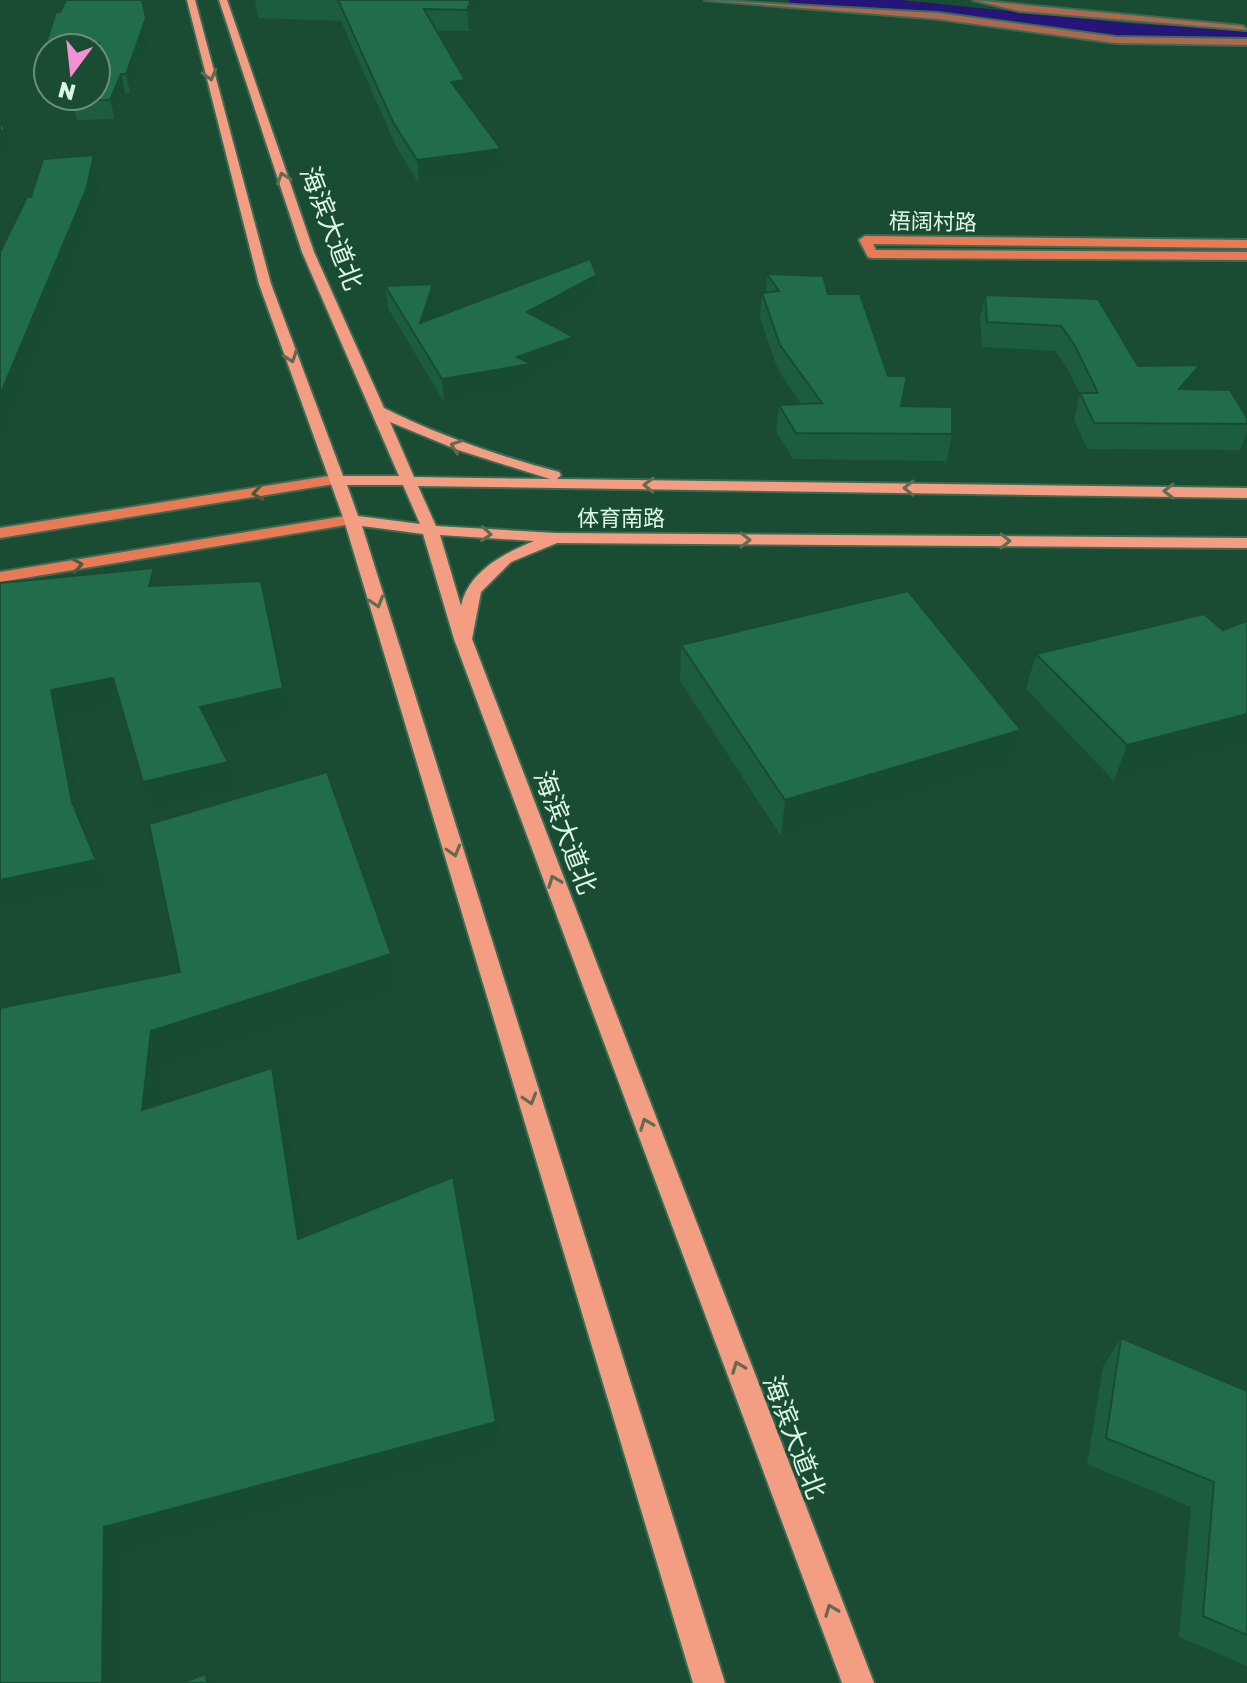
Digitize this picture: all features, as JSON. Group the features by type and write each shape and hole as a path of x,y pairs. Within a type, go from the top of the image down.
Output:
{"main road":[{"path":"191,0 265,284 352,520 709,1683"},
{"name":"海滨大道北","path":"223,0 308,252 430,530 463,639 858,1683"},
{"path":"376,410 419,432 484,455 585,484"},
{"name":"体育南路","path":"335,480 1247,493"},
{"name":"体育南路","path":"352,520 430,530 555,538 1247,543"},
{"path":"463,639 473,591 505,559 555,538"}],"street":[{"path":"709,0 938,16 1116,40 1247,42"},
{"path":"977,0 1019,8 1247,29"},
{"name":"梧阔村路","path":"1247,244 865,240 872,254 1247,256"},
{"name":"体育南路","path":"0,533 335,480"},
{"name":"体育南路","path":"0,577 352,520"}],"building":[{"path":"66,0 142,0 146,18 126,74 121,74 112,95 112,32 50,32 56,12 60,12"},
{"path":"338,0 471,0 467,10 424,9 465,80 451,82 501,149 417,160 393,122"},
{"path":"94,155 86,190 0,395 0,252 27,197 31,197 43,159"},
{"path":"590,259 597,275 527,312 574,337 517,357 531,364 442,379 385,286 433,284 420,323"},
{"path":"767,274 823,276 828,294 860,294 888,376 907,376 901,406 952,407 952,434 796,433 779,405 822,403 780,345 762,293 779,291"},
{"path":"985,295 1098,299 1138,366 1200,365 1179,389 1230,390 1247,418 1247,424 1094,423 1080,393 1098,393 1074,344 1061,326 987,322"},
{"path":"154,568 149,586 261,581 283,688 200,707 228,762 143,782 113,678 51,690 72,802 96,860 0,880 0,583"},
{"path":"908,591 1021,730 785,800 681,645"},
{"path":"1204,614 1223,630 1247,621 1247,714 1127,745 1036,654"},
{"path":"327,772 391,954 151,1031 142,1110 272,1068 298,1239 453,1177 496,1422 104,1527 102,1683 0,1683 0,1008 180,972 149,824"},
{"path":"1121,1338 1247,1391 1247,1635 1203,1616 1214,1482 1106,1438"},
{"path":"206,1674 207,1683 181,1683"}],"waterway":[{"path":"801,0 1135,32 1247,37"}]}
